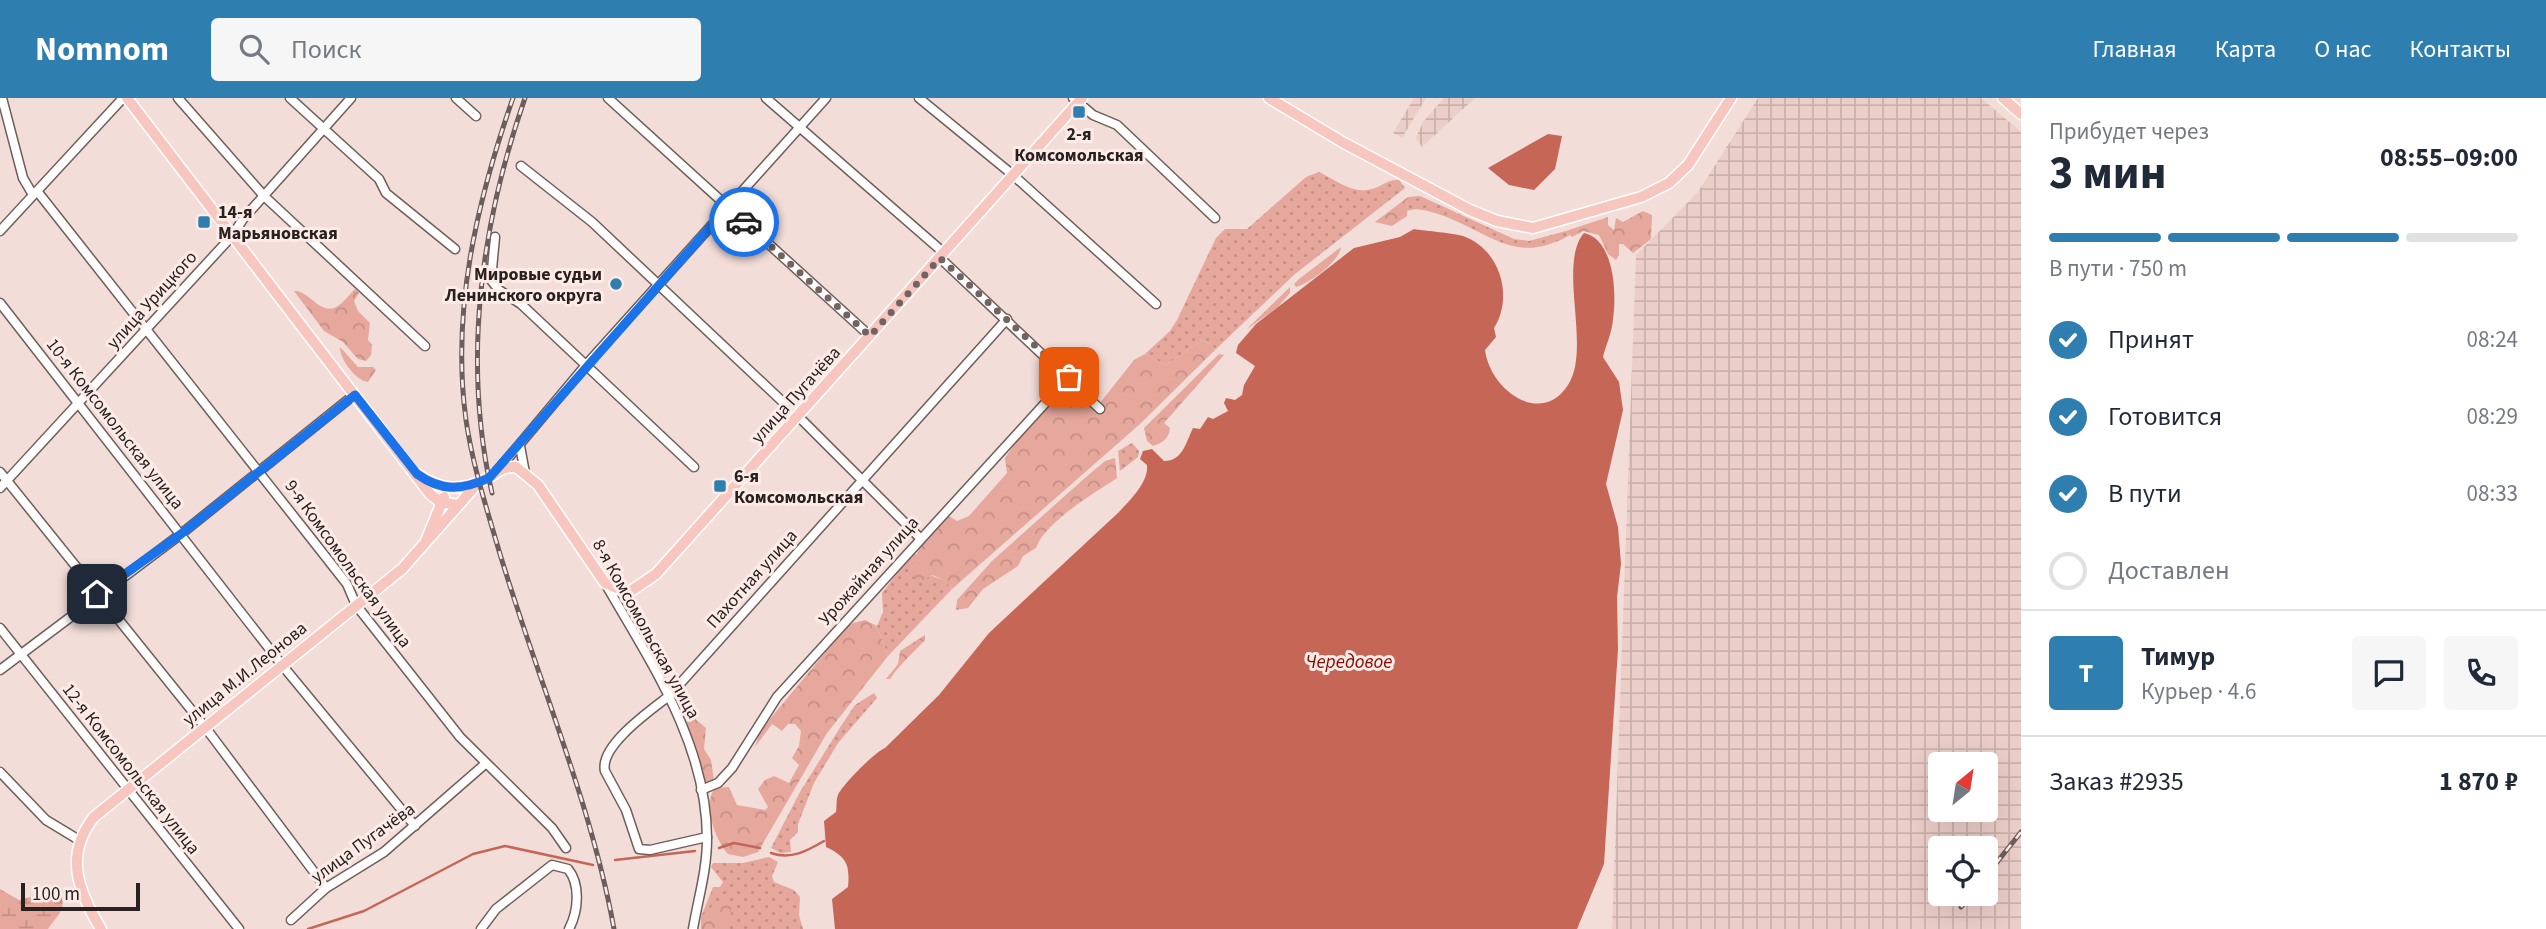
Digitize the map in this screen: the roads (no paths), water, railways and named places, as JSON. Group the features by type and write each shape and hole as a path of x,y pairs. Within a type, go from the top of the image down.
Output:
{"main road":[{"path":"125,98 425,486 440,502 458,505"},
{"path":"1269,98 1344,143 1497,221 1534,228 1554,225 1651,194 1669,183 1688,165 1733,98"},
{"path":"2003,98 2021,114"},
{"name":"улица Пугачёва","path":"628,593 656,574 942,256 1078,100"},
{"path":"434,527 498,470 516,467 525,473"},
{"path":"434,527 440,502 455,489 507,472 525,473"},
{"name":"8-я Комсомольская улица","path":"525,473 538,485 606,583"},
{"path":"417,474 436,485 455,489"},
{"path":"417,474 433,489 440,502"},
{"path":"425,486 434,527"},
{"name":"улица М.И.Леонова","path":"79,841 86,828 126,790 402,569 424,545 434,527"},
{"path":"606,583 628,593"},
{"path":"79,841 75,865 77,879 101,929"}],"street":[{"name":"9-я Комсомольская улица","path":"2,98 23,178 147,329 347,584 356,605 485,764 552,828 566,848"},
{"path":"0,231 125,98"},
{"path":"178,98 264,196 425,346"},
{"path":"290,98 379,179 386,193 455,249"},
{"name":"улица Урицкого","path":"0,488 232,236 351,98"},
{"path":"456,98 476,116"},
{"path":"608,98 870,336"},
{"path":"766,98 942,256 1100,409"},
{"path":"498,470 586,365 826,98"},
{"path":"919,98 1013,175 1156,304"},
{"path":"1078,100 1093,115 1117,125 1215,218"},
{"path":"521,166 592,222 785,404"},
{"path":"495,237 491,280 499,290 521,304 694,467"},
{"name":"10-я Комсомольская улица","path":"0,303 282,665 415,826"},
{"name":"Пахотная улица","path":"707,837 650,850 639,849 626,810 604,764 615,744 669,695 1007,319"},
{"name":"Урожайная улица","path":"701,790 718,783 732,768 778,697 1069,377"},
{"path":"0,670 97,594 181,534 355,395"},
{"path":"798,416 920,538"},
{"path":"520,446 525,473"},
{"path":"0,472 205,727 326,888"},
{"name":"8-я Комсомольская улица","path":"606,583 683,725 701,790 707,837 693,929"},
{"path":"623,614 628,593"},
{"name":"12-я Комсомольская улица","path":"0,628 239,929"},
{"name":"улица Пугачёва","path":"291,920 326,888 384,852 485,764"},
{"path":"0,772 46,820 79,841"},
{"path":"485,928 496,909 552,865 561,866 572,874 576,890 574,919 569,929"}],"water":[{"path":"1548,134 1562,136 1555,169 1534,190 1509,185 1488,168"},
{"name":"Чередовое","path":"1414,229 1463,236 1476,242 1494,262 1503,288 1503,302 1494,328 1496,337 1485,350 1489,365 1506,390 1531,403 1544,403 1557,397 1568,385 1574,369 1577,350 1573,265 1584,233 1594,237 1602,245 1611,268 1614,308 1603,357 1619,382 1623,410 1606,484 1618,527 1621,564 1617,597 1618,649 1604,864 1577,929 835,929 832,899 848,887 848,873 843,858 826,847 824,821 836,812 837,797 841,790 939,695 989,633 1128,502 1145,478 1147,465 1140,459 1143,451 1152,449 1164,461 1176,458 1183,450 1193,428 1200,429 1208,417 1213,419 1228,411 1224,403 1226,398 1235,400 1242,395 1244,385 1255,366 1236,353 1238,345 1256,324 1354,248 1400,237"}],"waterway":[{"path":"771,853 792,855 824,841"},
{"path":"719,848 734,843 760,848"},
{"path":"308,929 364,911 473,854 505,846 593,865"},
{"path":"615,860 695,851"}],"railway":[{"path":"513,98 488,176 470,256 462,338 466,420 475,467 497,544 577,784 604,881 614,929"},
{"path":"492,493 478,393 481,293 497,194 525,98"},
{"path":"1998,861 2021,832"}],"place":[{"name":"2-я Комсомольская","path":"1079,112"},
{"name":"14-я Марьяновская","path":"204,222"},
{"name":"Мировые судьи Ленинского округа","path":"616,284"},
{"name":"6-я Комсомольская","path":"720,486"}]}
